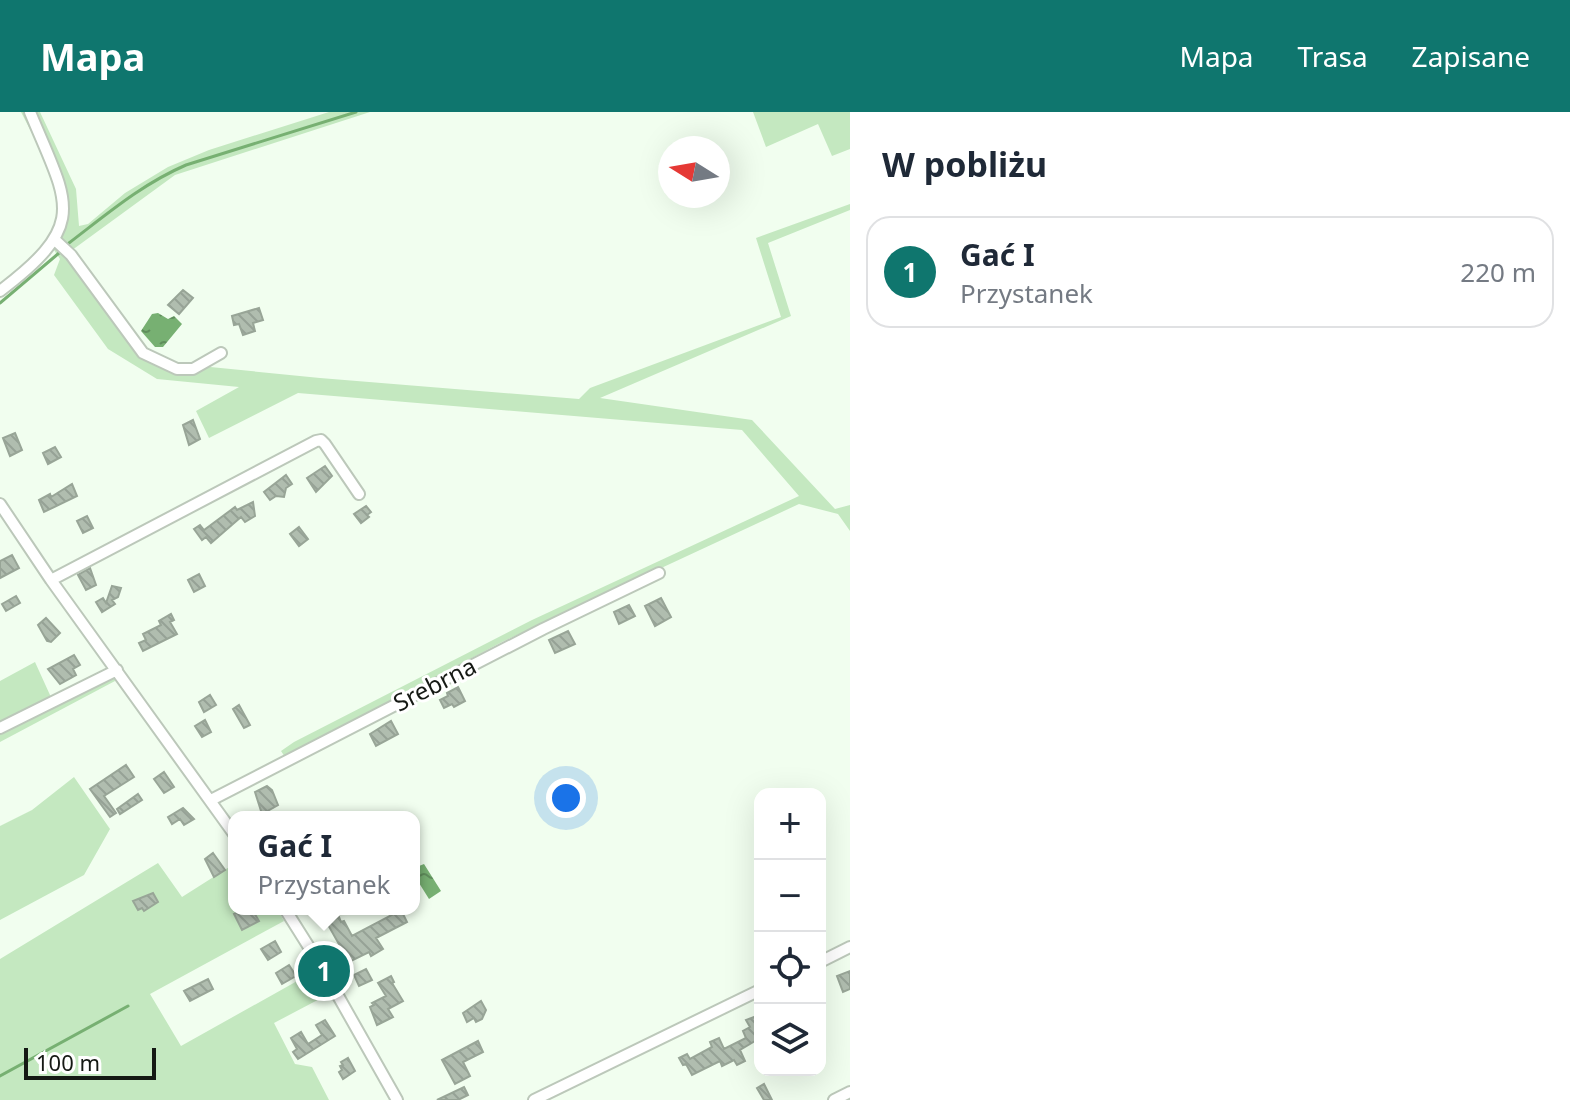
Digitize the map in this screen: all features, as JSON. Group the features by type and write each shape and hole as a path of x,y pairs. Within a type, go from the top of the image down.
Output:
{"street":[{"path":"0,291 31,268 55,240 62,218 62,193 58,177 30,112"},
{"path":"55,240 71,255 143,353 177,369 193,369 221,353"},
{"path":"51,580 316,441 321,440 325,444 359,494"},
{"path":"0,504 51,580 228,825"},
{"name":"Srebrna","path":"211,800 543,629 659,573"},
{"path":"0,728 117,670"},
{"path":"289,915 397,1100"},
{"path":"826,959 850,947"},
{"path":"534,1100 754,993"},
{"path":"834,1100 850,1092"}],"shaded area":[{"path":"21,112 40,112 76,189 79,226 88,224 125,193 168,167 209,150 329,112 370,112 175,175 64,256 137,344 180,364 579,399 590,388 781,317 756,238 850,204 850,210 768,243 791,316 600,398 752,420 835,509 850,505 850,531 838,514 799,504 502,642 285,757 281,751 294,742 532,620 799,496 742,430 298,393 209,438 196,411 239,387 157,379 108,349 54,275 60,259 50,244 62,221 52,172"},
{"path":"753,112 850,112 850,149 832,156 818,124 766,147"},
{"path":"35,662 55,706 114,676 115,681 0,742 0,681"},
{"path":"74,777 110,829 84,875 0,920 0,826 32,810"},
{"path":"158,863 182,897 228,868 228,915 280,915 284,921 150,994 181,1046 315,971 329,994 274,1023 295,1064 312,1067 329,1100 0,1100 0,959"}],"water":[{"path":"158,313 168,319 174,316 182,324 163,347 155,347 141,331 152,314"},
{"path":"424,864 441,891 429,899 420,885 420,866"}],"building":[{"path":"183,290 193,298 179,314 168,305"},
{"path":"259,308 263,320 253,323 255,331 243,335 239,324 234,325 232,316"},
{"path":"193,420 200,439 189,445 183,425"},
{"path":"15,433 22,450 10,456 3,438"},
{"path":"55,447 61,457 48,464 43,453"},
{"path":"325,466 332,476 316,492 307,478"},
{"path":"286,475 292,484 286,488 284,497 276,496 270,500 264,492"},
{"path":"72,484 77,496 44,512 39,500 50,494 51,497"},
{"path":"253,502 255,516 245,522 241,517 211,543 206,537 202,540 194,529 200,525 204,530 235,507 237,510"},
{"path":"366,506 371,512 361,523 354,514"},
{"path":"87,516 93,528 83,533 77,521"},
{"path":"299,527 308,539 299,546 290,534"},
{"path":"12,555 19,568 0,578 0,561"},
{"path":"90,568 96,585 86,590 78,575"},
{"path":"199,574 205,586 194,592 188,580"},
{"path":"112,586 121,588 118,597 112,600 115,604 102,612 96,602 103,598 106,603"},
{"path":"16,596 20,603 6,611 2,604"},
{"path":"661,598 671,617 655,626 645,606"},
{"path":"629,605 635,616 619,624 614,612"},
{"path":"171,614 174,620 170,622 177,634 143,651 139,643 146,640 143,634 161,625 159,621"},
{"path":"46,618 60,633 51,642 47,641 38,625"},
{"path":"568,631 575,644 555,653 549,640"},
{"path":"74,655 80,665 73,669 76,675 60,684 48,669"},
{"path":"458,687 465,701 444,708 440,700"},
{"path":"210,695 216,705 204,712 199,702"},
{"path":"239,705 250,725 244,728 233,709"},
{"path":"205,720 211,732 202,737 195,726"},
{"path":"391,721 398,734 376,746 370,734"},
{"path":"126,765 134,777 104,796 116,813 110,817 90,789"},
{"path":"164,772 174,787 164,793 154,779"},
{"path":"267,786 278,805 261,811 255,792"},
{"path":"138,794 142,800 120,814 117,809"},
{"path":"183,808 194,819 184,825 180,819 172,824 168,817"},
{"path":"213,853 225,870 214,877 205,859"},
{"path":"153,893 158,902 144,911 142,908 138,910 133,901"},
{"path":"234,915 256,915 259,921 242,930"},
{"path":"392,915 404,915 407,922 376,938 383,949 349,962 327,923 339,917 352,936"},
{"path":"275,941 281,952 268,960 261,949"},
{"path":"289,965 296,976 282,984 276,973"},
{"path":"366,969 372,980 359,986 354,975"},
{"path":"850,971 850,989 843,992 837,976"},
{"path":"391,976 403,1001 388,1009 393,1017 377,1025 370,1007 386,996 378,983"},
{"path":"208,979 213,989 190,1001 184,991"},
{"path":"481,1001 486,1010 482,1019 476,1022 474,1018 467,1022 463,1013"},
{"path":"754,1017 754,1042 740,1050 745,1061 737,1065 734,1060 722,1066 720,1061 692,1075 686,1064 683,1065 679,1058 687,1054 690,1059 712,1047 710,1042 719,1038 724,1049 746,1038 743,1031 750,1027 746,1020"},
{"path":"325,1020 335,1036 298,1059 293,1052 297,1049 291,1038 301,1032 308,1044 322,1035 316,1025"},
{"path":"478,1041 483,1052 463,1062 470,1076 455,1084 442,1060"},
{"path":"348,1058 355,1071 343,1079 340,1066"},
{"path":"764,1084 772,1100 764,1100 757,1088"},
{"path":"464,1087 468,1095 458,1100 437,1100"}],"waterway":[{"path":"69,243 140,190 186,165 356,112"},
{"path":"0,303 59,253"},
{"path":"0,1076 128,1006"}],"place":[{"name":"Gać I","path":"324,971"}]}
